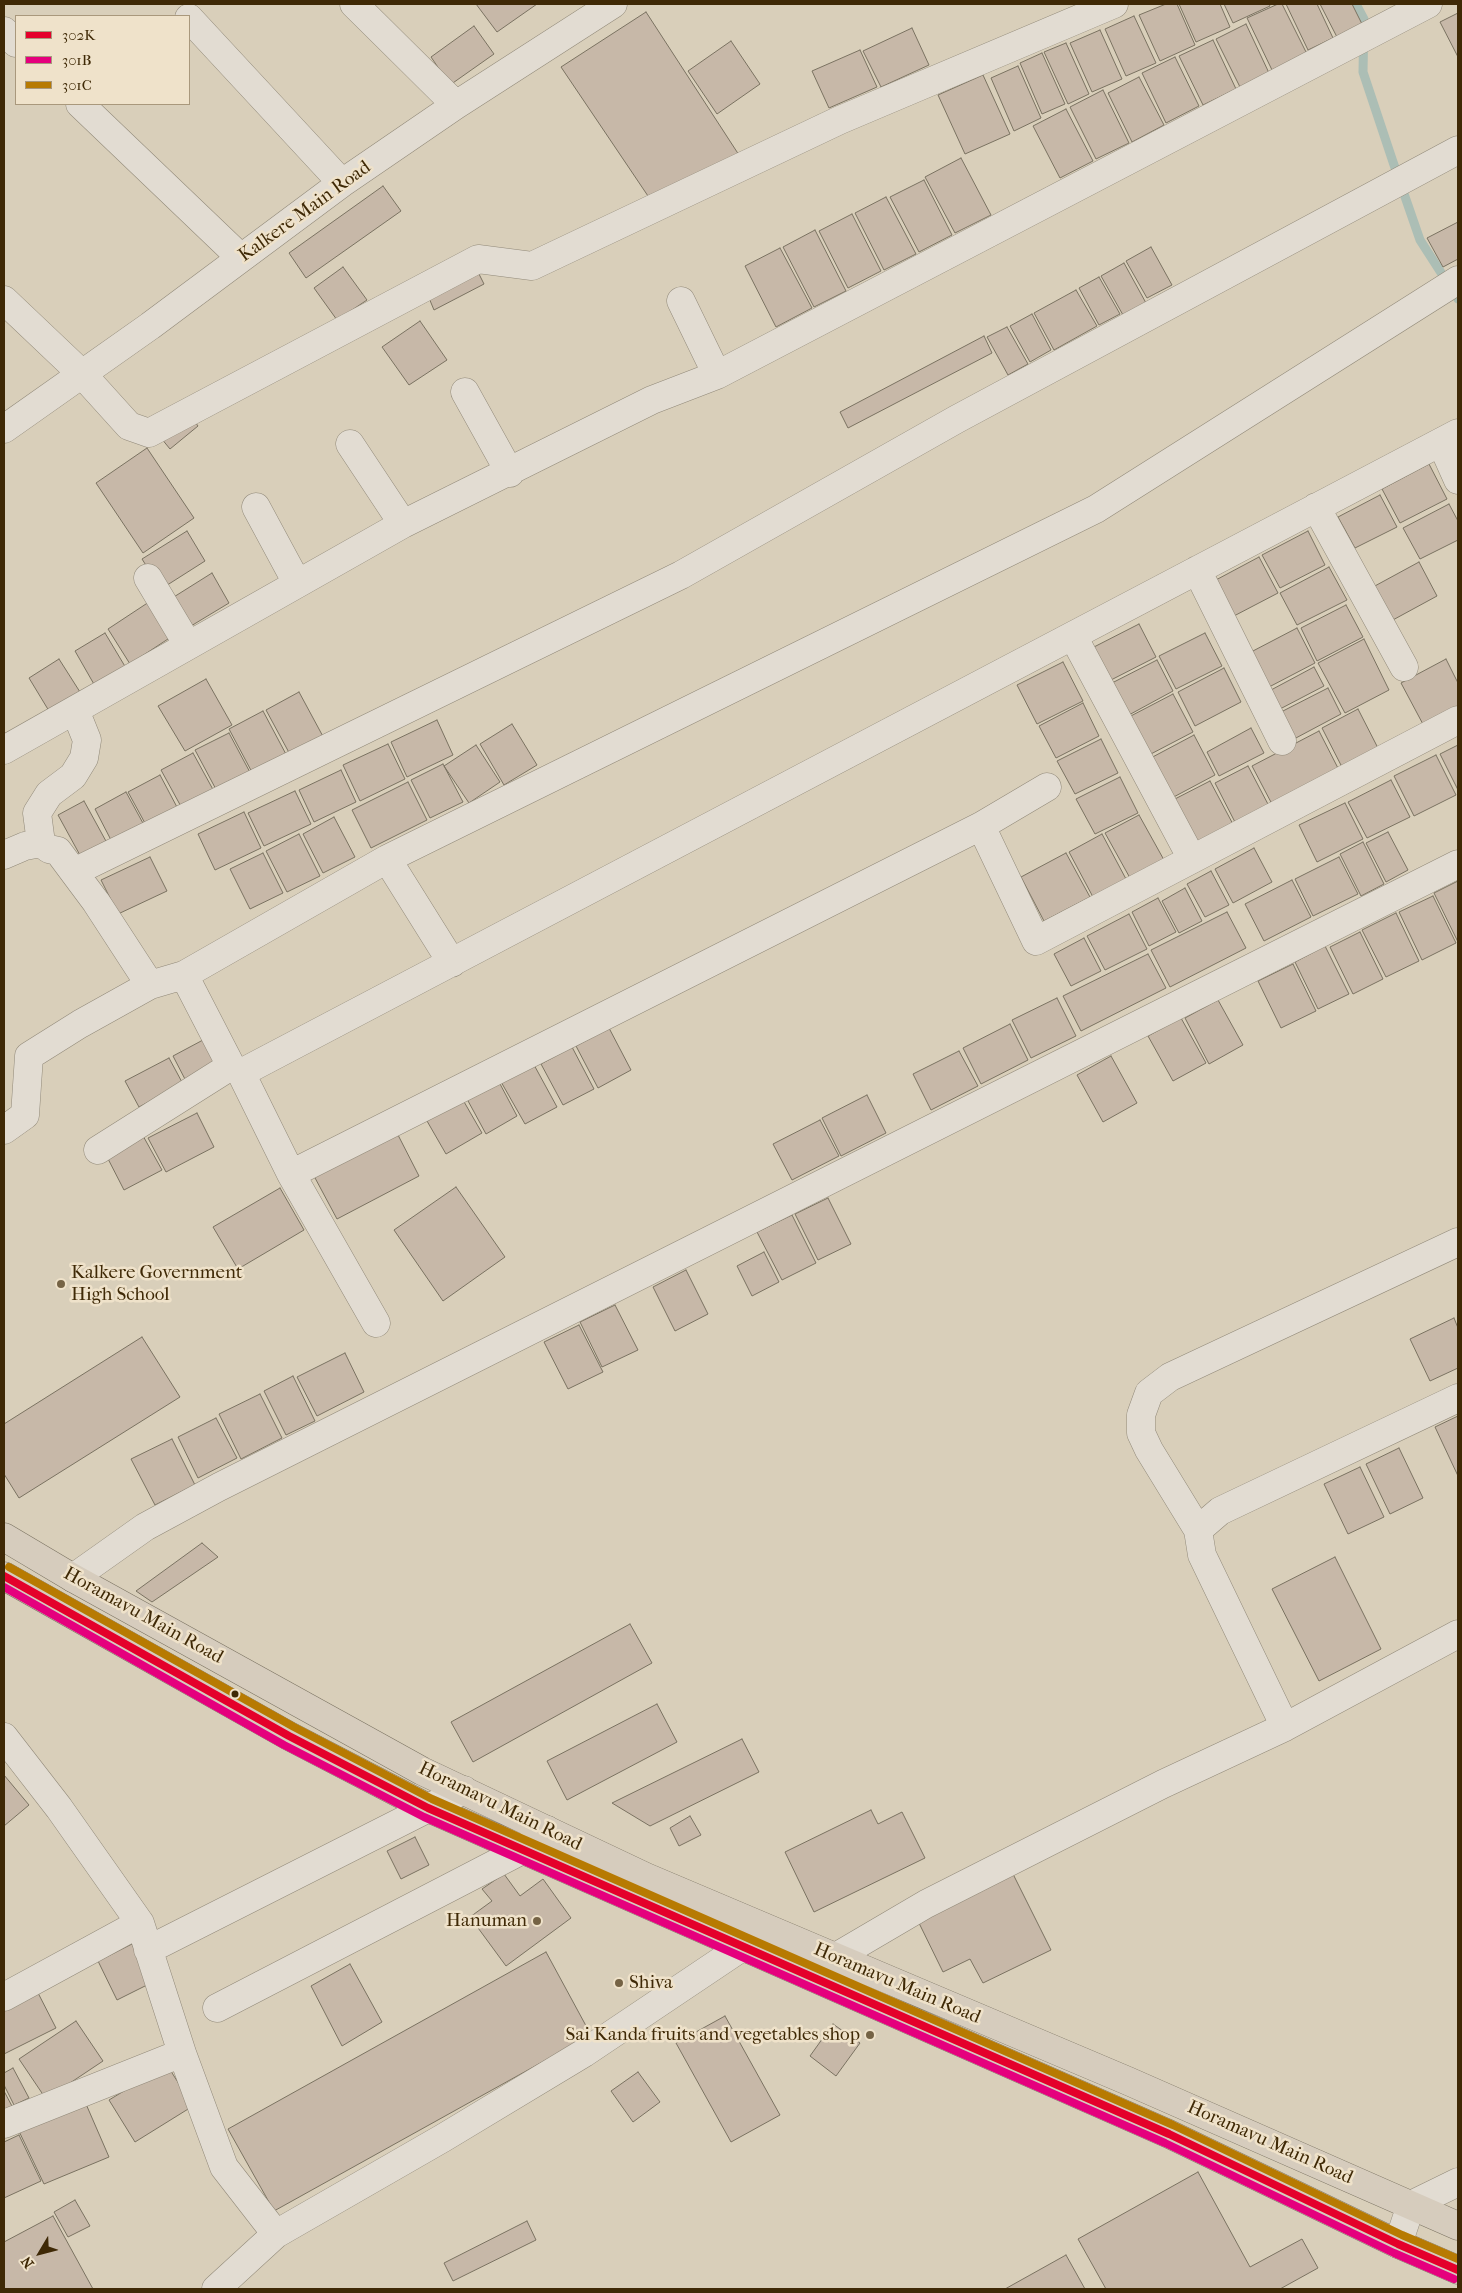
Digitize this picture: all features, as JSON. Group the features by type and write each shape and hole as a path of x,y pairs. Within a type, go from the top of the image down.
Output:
{"main road":[{"name":"Horamavu Main Road","path":"4,1536 73,1578 422,1771 546,1830 646,1877 1128,2081 1458,2226"},
{"name":"Horamavu Main Road","path":"4,1576 290,1736 428,1808 1169,2134 1398,2244 1458,2270"}],"street":[{"path":"175,4 186,15"},
{"path":"354,4 456,105"},
{"name":"Kalkere Main Road","path":"4,429 342,183 456,105 613,4"},
{"path":"4,300 82,374 129,426 149,433 478,259 532,266 840,120 1114,4"},
{"path":"4,750 403,524 510,473 652,400 717,375 1428,4"},
{"path":"190,19 342,183"},
{"path":"4,31 15,42"},
{"path":"81,105 241,258"},
{"path":"74,872 681,575 957,418 1458,150"},
{"path":"4,1130 25,1115 29,1056 150,986 184,975 387,859 1096,509 1458,280"},
{"path":"681,301 717,375"},
{"path":"465,392 510,473"},
{"path":"98,1150 236,1070 452,963 1449,438 1458,480"},
{"path":"350,444 403,524"},
{"path":"256,507 297,583"},
{"path":"1316,507 1404,667"},
{"path":"1197,570 1282,741"},
{"path":"148,578 188,645"},
{"path":"1073,636 1192,859"},
{"path":"75,710 87,740 84,758 73,776 49,794 37,813 41,843 49,849 58,851 150,986"},
{"path":"981,826 1036,941 1458,720"},
{"path":"291,1174 981,826 1047,788"},
{"path":"4,855 25,846 41,843"},
{"path":"387,859 452,963"},
{"path":"73,1578 146,1527 219,1487 1458,864"},
{"path":"184,975 291,1174 376,1323"},
{"path":"1285,1727 1202,1555 1198,1530 1149,1450 1141,1433 1141,1414 1149,1394 1170,1377 1458,1242"},
{"path":"1198,1530 1220,1511 1458,1398"},
{"path":"821,1982 834,1958 926,1904 1162,1784 1285,1727 1458,1634"},
{"path":"4,1737 59,1808 140,1924 182,2053 224,2167 276,2234"},
{"path":"148,1950 464,1790"},
{"path":"217,2008 524,1849 546,1830"},
{"path":"4,1997 140,1924"},
{"path":"216,2289 276,2234 584,2053 742,1947"},
{"path":"4,2124 182,2053"},
{"path":"1398,2244 1411,2205 1458,2182"}],"building":[{"path":"476,4 537,4 497,32"},
{"path":"1166,4 1177,4 1195,45 1160,61 1139,15"},
{"path":"1179,4 1220,4 1230,27 1196,42"},
{"path":"1224,4 1269,4 1270,6 1233,23"},
{"path":"1282,4 1307,54 1272,70 1247,18"},
{"path":"1286,4 1317,4 1333,38 1308,50"},
{"path":"1320,4 1352,4 1363,26 1338,39"},
{"path":"646,12 739,155 648,196 561,67"},
{"path":"1458,13 1458,57 1440,22"},
{"path":"1134,16 1156,63 1126,76 1105,29"},
{"path":"1246,24 1269,73 1240,87 1216,39"},
{"path":"474,26 494,54 450,85 431,57"},
{"path":"912,28 929,65 881,87 863,51"},
{"path":"1100,30 1122,79 1092,92 1070,43"},
{"path":"1213,40 1236,89 1203,105 1179,56"},
{"path":"731,41 760,84 717,114 688,71"},
{"path":"1066,43 1089,94 1068,104 1044,52"},
{"path":"860,50 877,87 829,108 812,71"},
{"path":"1042,53 1065,104 1042,114 1020,63"},
{"path":"1175,57 1199,106 1166,123 1142,73"},
{"path":"1018,66 1041,118 1014,131 991,78"},
{"path":"983,75 1010,134 965,154 938,95"},
{"path":"1139,77 1164,125 1132,142 1108,93"},
{"path":"1103,90 1129,143 1096,159 1070,107"},
{"path":"1066,109 1093,161 1060,178 1033,126"},
{"path":"961,158 991,215 955,233 925,177"},
{"path":"924,180 952,235 919,252 890,197"},
{"path":"383,186 401,211 306,278 289,253"},
{"path":"886,197 916,254 884,270 855,213"},
{"path":"852,214 881,271 848,288 819,231"},
{"path":"1458,222 1458,259 1443,267 1427,238"},
{"path":"815,230 846,291 814,307 783,247"},
{"path":"1151,247 1172,285 1147,298 1126,261"},
{"path":"780,248 812,308 776,327 745,266"},
{"path":"1124,263 1146,303 1123,315 1101,276"},
{"path":"343,267 367,300 337,320 314,288"},
{"path":"478,272 484,284 434,310 429,298"},
{"path":"1099,277 1120,314 1099,325 1079,288"},
{"path":"1076,290 1097,326 1054,350 1034,313"},
{"path":"1032,314 1051,350 1030,362 1010,326"},
{"path":"420,321 447,360 409,385 382,347"},
{"path":"1007,327 1028,364 1008,375 987,337"},
{"path":"984,336 992,353 848,428 840,412"},
{"path":"190,415 198,426 170,449 161,438"},
{"path":"147,448 194,518 143,553 96,483"},
{"path":"1429,464 1447,499 1400,523 1382,489"},
{"path":"1380,495 1397,527 1355,548 1338,517"},
{"path":"1449,504 1458,521 1458,540 1420,559 1403,528"},
{"path":"187,531 205,561 161,589 142,559"},
{"path":"1308,531 1325,565 1280,588 1262,555"},
{"path":"1259,557 1278,593 1232,617 1214,581"},
{"path":"1419,562 1437,596 1391,621 1373,587"},
{"path":"1329,567 1347,600 1297,625 1280,593"},
{"path":"212,573 229,603 186,629 169,600"},
{"path":"149,602 171,637 130,664 108,629"},
{"path":"1346,605 1363,637 1317,661 1301,628"},
{"path":"1139,624 1156,657 1109,681 1092,648"},
{"path":"1297,628 1315,663 1269,687 1251,652"},
{"path":"105,633 126,668 95,686 75,651"},
{"path":"1205,633 1222,666 1176,689 1159,656"},
{"path":"1364,639 1389,690 1345,713 1318,663"},
{"path":"59,659 80,692 49,711 29,678"},
{"path":"1446,659 1458,683 1458,710 1425,728 1401,683"},
{"path":"1157,660 1173,691 1127,716 1110,684"},
{"path":"1063,662 1083,701 1037,724 1017,685"},
{"path":"1314,667 1324,686 1280,709 1271,690"},
{"path":"1224,668 1241,702 1195,726 1178,692"},
{"path":"206,679 232,725 185,751 158,706"},
{"path":"1328,688 1341,714 1294,739 1281,712"},
{"path":"299,692 326,742 293,760 266,710"},
{"path":"1173,694 1193,732 1147,756 1127,718"},
{"path":"1083,703 1099,736 1056,758 1039,726"},
{"path":"1358,709 1380,752 1344,771 1322,728"},
{"path":"263,711 288,758 254,776 229,729"},
{"path":"437,720 453,755 407,777 391,742"},
{"path":"512,724 537,765 504,785 480,744"},
{"path":"1251,728 1264,753 1219,776 1207,752"},
{"path":"1319,731 1340,772 1273,806 1252,766"},
{"path":"229,733 253,778 219,795 195,750"},
{"path":"1194,735 1215,775 1168,800 1147,760"},
{"path":"1101,739 1118,773 1075,794 1057,761"},
{"path":"388,744 405,779 360,801 343,765"},
{"path":"476,745 500,782 469,803 444,766"},
{"path":"1458,745 1458,790 1440,754"},
{"path":"193,753 216,795 184,812 161,770"},
{"path":"1436,755 1456,795 1414,816 1394,776"},
{"path":"443,764 463,802 430,818 411,780"},
{"path":"1248,766 1270,808 1237,826 1215,783"},
{"path":"341,770 356,802 314,822 299,790"},
{"path":"160,775 178,809 146,825 128,792"},
{"path":"1120,777 1138,813 1095,834 1076,799"},
{"path":"1391,780 1410,817 1367,838 1348,802"},
{"path":"1210,781 1235,828 1195,848 1171,801"},
{"path":"408,782 427,820 371,848 352,810"},
{"path":"295,791 311,824 264,846 248,813"},
{"path":"126,792 144,825 112,842 95,809"},
{"path":"84,801 107,843 81,857 58,815"},
{"path":"1345,803 1363,839 1317,862 1299,825"},
{"path":"244,812 261,848 215,870 198,834"},
{"path":"1139,815 1164,860 1130,878 1105,833"},
{"path":"334,817 355,857 323,873 303,834"},
{"path":"1388,832 1408,870 1386,882 1366,843"},
{"path":"299,834 320,876 287,892 266,851"},
{"path":"1102,834 1126,879 1093,897 1069,852"},
{"path":"1363,842 1384,884 1361,896 1340,854"},
{"path":"1254,848 1272,882 1233,903 1215,869"},
{"path":"263,853 283,893 250,909 230,869"},
{"path":"1066,853 1090,897 1044,921 1021,877"},
{"path":"150,857 167,891 118,914 101,880"},
{"path":"1339,857 1358,894 1313,916 1295,879"},
{"path":"1211,871 1229,905 1205,917 1187,884"},
{"path":"1292,880 1311,917 1264,941 1245,904"},
{"path":"1458,881 1458,942 1434,893"},
{"path":"1185,888 1202,921 1179,933 1162,901"},
{"path":"1433,896 1456,943 1422,960 1399,912"},
{"path":"1158,898 1176,932 1149,946 1132,912"},
{"path":"1227,912 1246,948 1170,987 1151,950"},
{"path":"1396,913 1419,961 1386,977 1362,930"},
{"path":"1129,914 1147,949 1105,970 1087,936"},
{"path":"1360,932 1383,979 1353,994 1330,947"},
{"path":"1084,938 1101,971 1071,986 1054,954"},
{"path":"1325,946 1349,994 1318,1009 1295,962"},
{"path":"1148,954 1166,988 1081,1031 1063,996"},
{"path":"1293,964 1316,1011 1281,1028 1258,981"},
{"path":"1057,998 1076,1036 1031,1058 1012,1020"},
{"path":"1218,1000 1243,1045 1209,1064 1185,1018"},
{"path":"1181,1018 1206,1063 1173,1081 1148,1036"},
{"path":"1010,1024 1028,1060 981,1084 963,1048"},
{"path":"609,1028 631,1070 598,1088 576,1046"},
{"path":"203,1040 217,1067 187,1083 173,1056"},
{"path":"572,1047 594,1089 563,1105 541,1064"},
{"path":"959,1051 978,1086 931,1110 913,1074"},
{"path":"1111,1056 1137,1103 1103,1122 1077,1075"},
{"path":"169,1058 183,1084 139,1107 125,1081"},
{"path":"533,1063 557,1107 525,1124 500,1080"},
{"path":"499,1082 517,1116 486,1134 467,1099"},
{"path":"867,1095 886,1133 841,1156 822,1118"},
{"path":"463,1100 482,1133 446,1154 427,1121"},
{"path":"197,1113 214,1147 166,1172 148,1138"},
{"path":"820,1120 839,1156 792,1180 773,1144"},
{"path":"397,1133 419,1176 337,1219 314,1176"},
{"path":"142,1134 162,1170 124,1190 105,1153"},
{"path":"456,1187 505,1257 443,1301 394,1230"},
{"path":"280,1188 304,1230 238,1269 213,1227"},
{"path":"828,1198 851,1244 818,1260 795,1214"},
{"path":"792,1215 816,1263 782,1280 757,1232"},
{"path":"764,1252 779,1282 752,1296 737,1266"},
{"path":"686,1270 708,1314 675,1331 653,1287"},
{"path":"615,1305 638,1350 602,1367 580,1322"},
{"path":"1454,1318 1458,1328 1458,1368 1430,1381 1410,1339"},
{"path":"579,1325 603,1372 568,1389 544,1342"},
{"path":"142,1337 180,1397 19,1498 4,1474 4,1424"},
{"path":"345,1353 364,1392 317,1416 297,1377"},
{"path":"293,1376 315,1421 286,1435 264,1391"},
{"path":"260,1394 282,1438 241,1459 219,1414"},
{"path":"1458,1416 1458,1476 1435,1427"},
{"path":"216,1418 237,1458 198,1478 178,1437"},
{"path":"172,1439 195,1485 155,1505 131,1459"},
{"path":"1399,1448 1423,1498 1390,1514 1366,1464"},
{"path":"1360,1467 1384,1517 1348,1534 1324,1484"},
{"path":"202,1543 218,1557 152,1602 136,1591"},
{"path":"1335,1557 1381,1649 1319,1681 1272,1589"},
{"path":"630,1624 652,1663 473,1762 451,1722"},
{"path":"657,1704 677,1742 567,1800 547,1761"},
{"path":"742,1739 759,1772 650,1826 612,1803"},
{"path":"4,1775 29,1805 4,1826"},
{"path":"871,1810 878,1824 902,1812 925,1858 814,1912 785,1852"},
{"path":"690,1816 701,1835 679,1846 670,1828"},
{"path":"415,1837 429,1865 401,1879 387,1851"},
{"path":"504,1874 520,1896 543,1879 571,1918 506,1966 470,1917 492,1901 482,1889"},
{"path":"1013,1874 1051,1950 983,1983 970,1959 943,1972 918,1921"},
{"path":"132,1944 151,1983 117,2000 98,1961"},
{"path":"546,1952 591,2035 274,2211 228,2129"},
{"path":"350,1964 382,2022 342,2046 311,1986"},
{"path":"36,1989 56,2028 4,2054 4,2006"},
{"path":"725,2016 780,2115 731,2142 676,2043"},
{"path":"76,2021 103,2061 46,2099 19,2059"},
{"path":"833,2024 860,2043 836,2076 810,2056"},
{"path":"167,2065 193,2106 135,2142 109,2100"},
{"path":"13,2068 29,2098 14,2105 4,2085 4,2073"},
{"path":"638,2072 660,2102 633,2122 611,2091"},
{"path":"4,2091 13,2108 4,2113"},
{"path":"86,2104 109,2157 44,2184 17,2127"},
{"path":"19,2135 41,2181 4,2198 4,2142"},
{"path":"1198,2172 1250,2267 1302,2239 1318,2268 1280,2289 1106,2289 1078,2239"},
{"path":"75,2200 90,2226 68,2237 54,2212"},
{"path":"53,2216 93,2289 4,2289 4,2242"},
{"path":"527,2221 536,2240 453,2281 444,2263"},
{"path":"1066,2255 1085,2289 1005,2289"}],"waterway":[{"path":"1356,4 1364,19 1363,72 1393,162 1420,240 1458,299"}],"transit line":[{"name":"301C","path":"9,1567 294,1727 432,1799 1173,2125 1402,2235 1458,2259"},
{"name":"302K","path":"4,1576 289,1736 428,1808 1169,2134 1398,2244 1458,2270"},
{"name":"301B","path":"4,1587 284,1745 424,1817 1165,2143 1394,2253 1454,2279"}],"place":[{"name":"Kalkere Government High School","path":"61,1284"},
{"name":"Hanuman","path":"537,1921"},
{"name":"Shiva","path":"619,1983"},
{"name":"Sai Kanda fruits and vegetables shop","path":"870,2035"}]}
